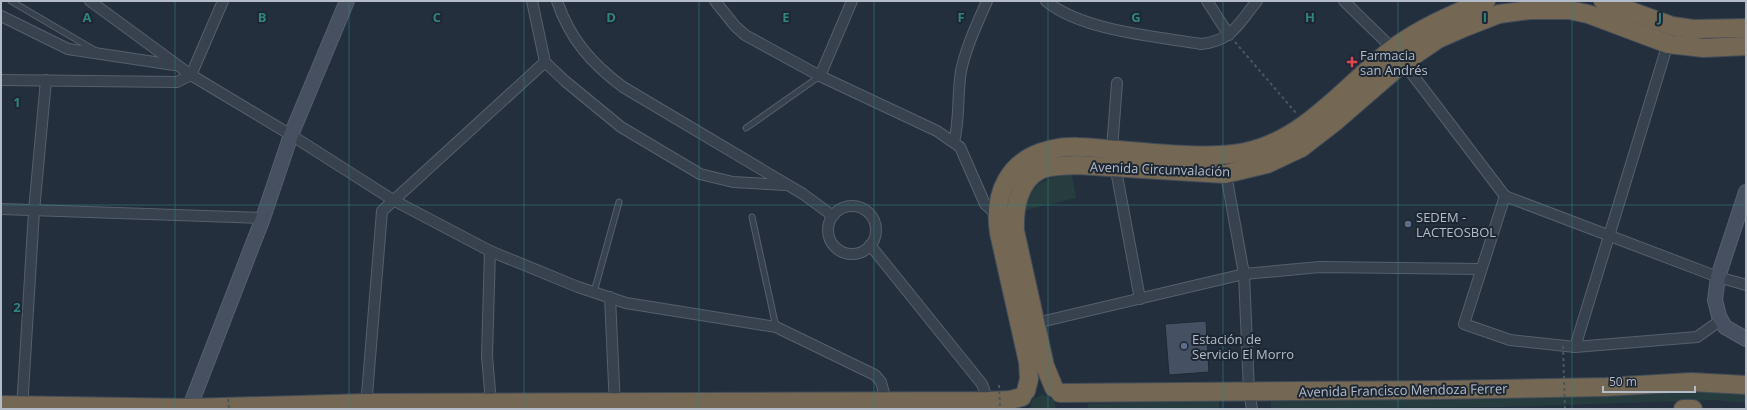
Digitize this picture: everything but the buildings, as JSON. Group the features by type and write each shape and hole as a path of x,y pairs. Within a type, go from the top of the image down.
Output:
{"highway":[{"name":"Avenida Circunvalación","path":"1023,399 1029,379 1028,362 1007,232 1015,217 1020,193 1027,182 1040,170 1077,165 1225,174 1267,164 1301,148 1336,121 1398,56 1434,24 1486,1"},
{"path":"1603,1 1672,26 1693,29 1746,28"},
{"name":"Avenida Circunvalación","path":"1059,397 1045,366 1036,323 1007,232 997,216 1000,194 1013,170 1040,152 1059,148 1078,147 1224,155 1262,147 1282,139 1398,56 1499,14 1530,10 1569,10 1588,14 1668,44 1704,48 1746,46"},
{"name":"Avenida Francisco Mendoza Ferrer","path":"1,405 22,407 190,409 491,403 615,405 994,405 1010,400 1023,399 1040,385 1059,397 1249,391 1455,390 1606,387 1690,382 1746,385"},
{"path":"1685,409 1693,409"}],"street":[{"path":"90,1 191,75 291,135 393,200 490,251 594,292 626,302 776,327 875,375 881,382 887,405"},
{"path":"1,80 177,82 191,75 223,1"},
{"path":"190,409 262,218 291,135 347,1"},
{"path":"532,1 545,62 565,81 621,127 700,174 733,182 788,185"},
{"path":"556,1 562,17 578,44 600,70 623,87 788,185 833,216"},
{"path":"715,1 735,26 745,35 820,76 937,131 954,142 960,147 985,204 997,216"},
{"path":"820,76 852,1"},
{"path":"954,142 958,127 961,72 969,44 987,1"},
{"path":"1046,1 1068,15 1094,25 1201,44 1214,43 1229,35 1257,1"},
{"path":"1207,1 1229,35"},
{"path":"1344,1 1398,56 1505,196 1718,277 1746,286"},
{"path":"1,16 68,49 176,65"},
{"path":"1575,347 1610,236 1668,44 1672,26"},
{"path":"366,406 382,211 545,62"},
{"path":"22,407 34,211 46,80"},
{"path":"1117,83 1112,149 1140,299"},
{"path":"1224,155 1225,174 1244,274 1249,391 1252,409"},
{"path":"1746,192 1718,277 1715,300 1721,320 1725,327 1746,339"},
{"path":"1505,196 1464,324 1510,340 1575,347 1697,337 1721,320"},
{"path":"853,206 867,211 872,216 876,231 870,245 864,250 853,253 841,251 835,246 828,231 833,216 845,207 853,206"},
{"path":"1,209 262,218"},
{"path":"870,245 982,384 994,405"},
{"path":"490,251 487,356 491,403"},
{"path":"1036,323 1244,274 1320,267 1481,269"},
{"path":"610,297 615,405"}],"lane":[{"path":"11,1 102,54"},
{"path":"746,128 820,76"},
{"path":"594,292 619,202"},
{"path":"752,217 776,327"}],"path":[{"path":"1229,35 1305,123"},
{"path":"1563,346 1565,409"},
{"path":"994,405 999,386"},
{"path":"228,399 229,409"}],"green space":[{"path":"1072,174 1076,198 1026,210 1028,200 1036,187 1041,183 1055,177"},
{"path":"1701,391 1746,394 1746,403 1716,400 1499,407 1271,409 1271,399"},
{"path":"1043,394 1054,400 1056,409 1030,409 1032,400"},
{"path":"1219,400 1219,409 1088,409 1088,404"}],"place":[{"name":"Farmacia san Andrés","path":"1352,62"},
{"name":"SEDEM - LACTEOSBOL","path":"1408,224"},
{"name":"Estación de Servicio El Morro","path":"1184,346"}]}
